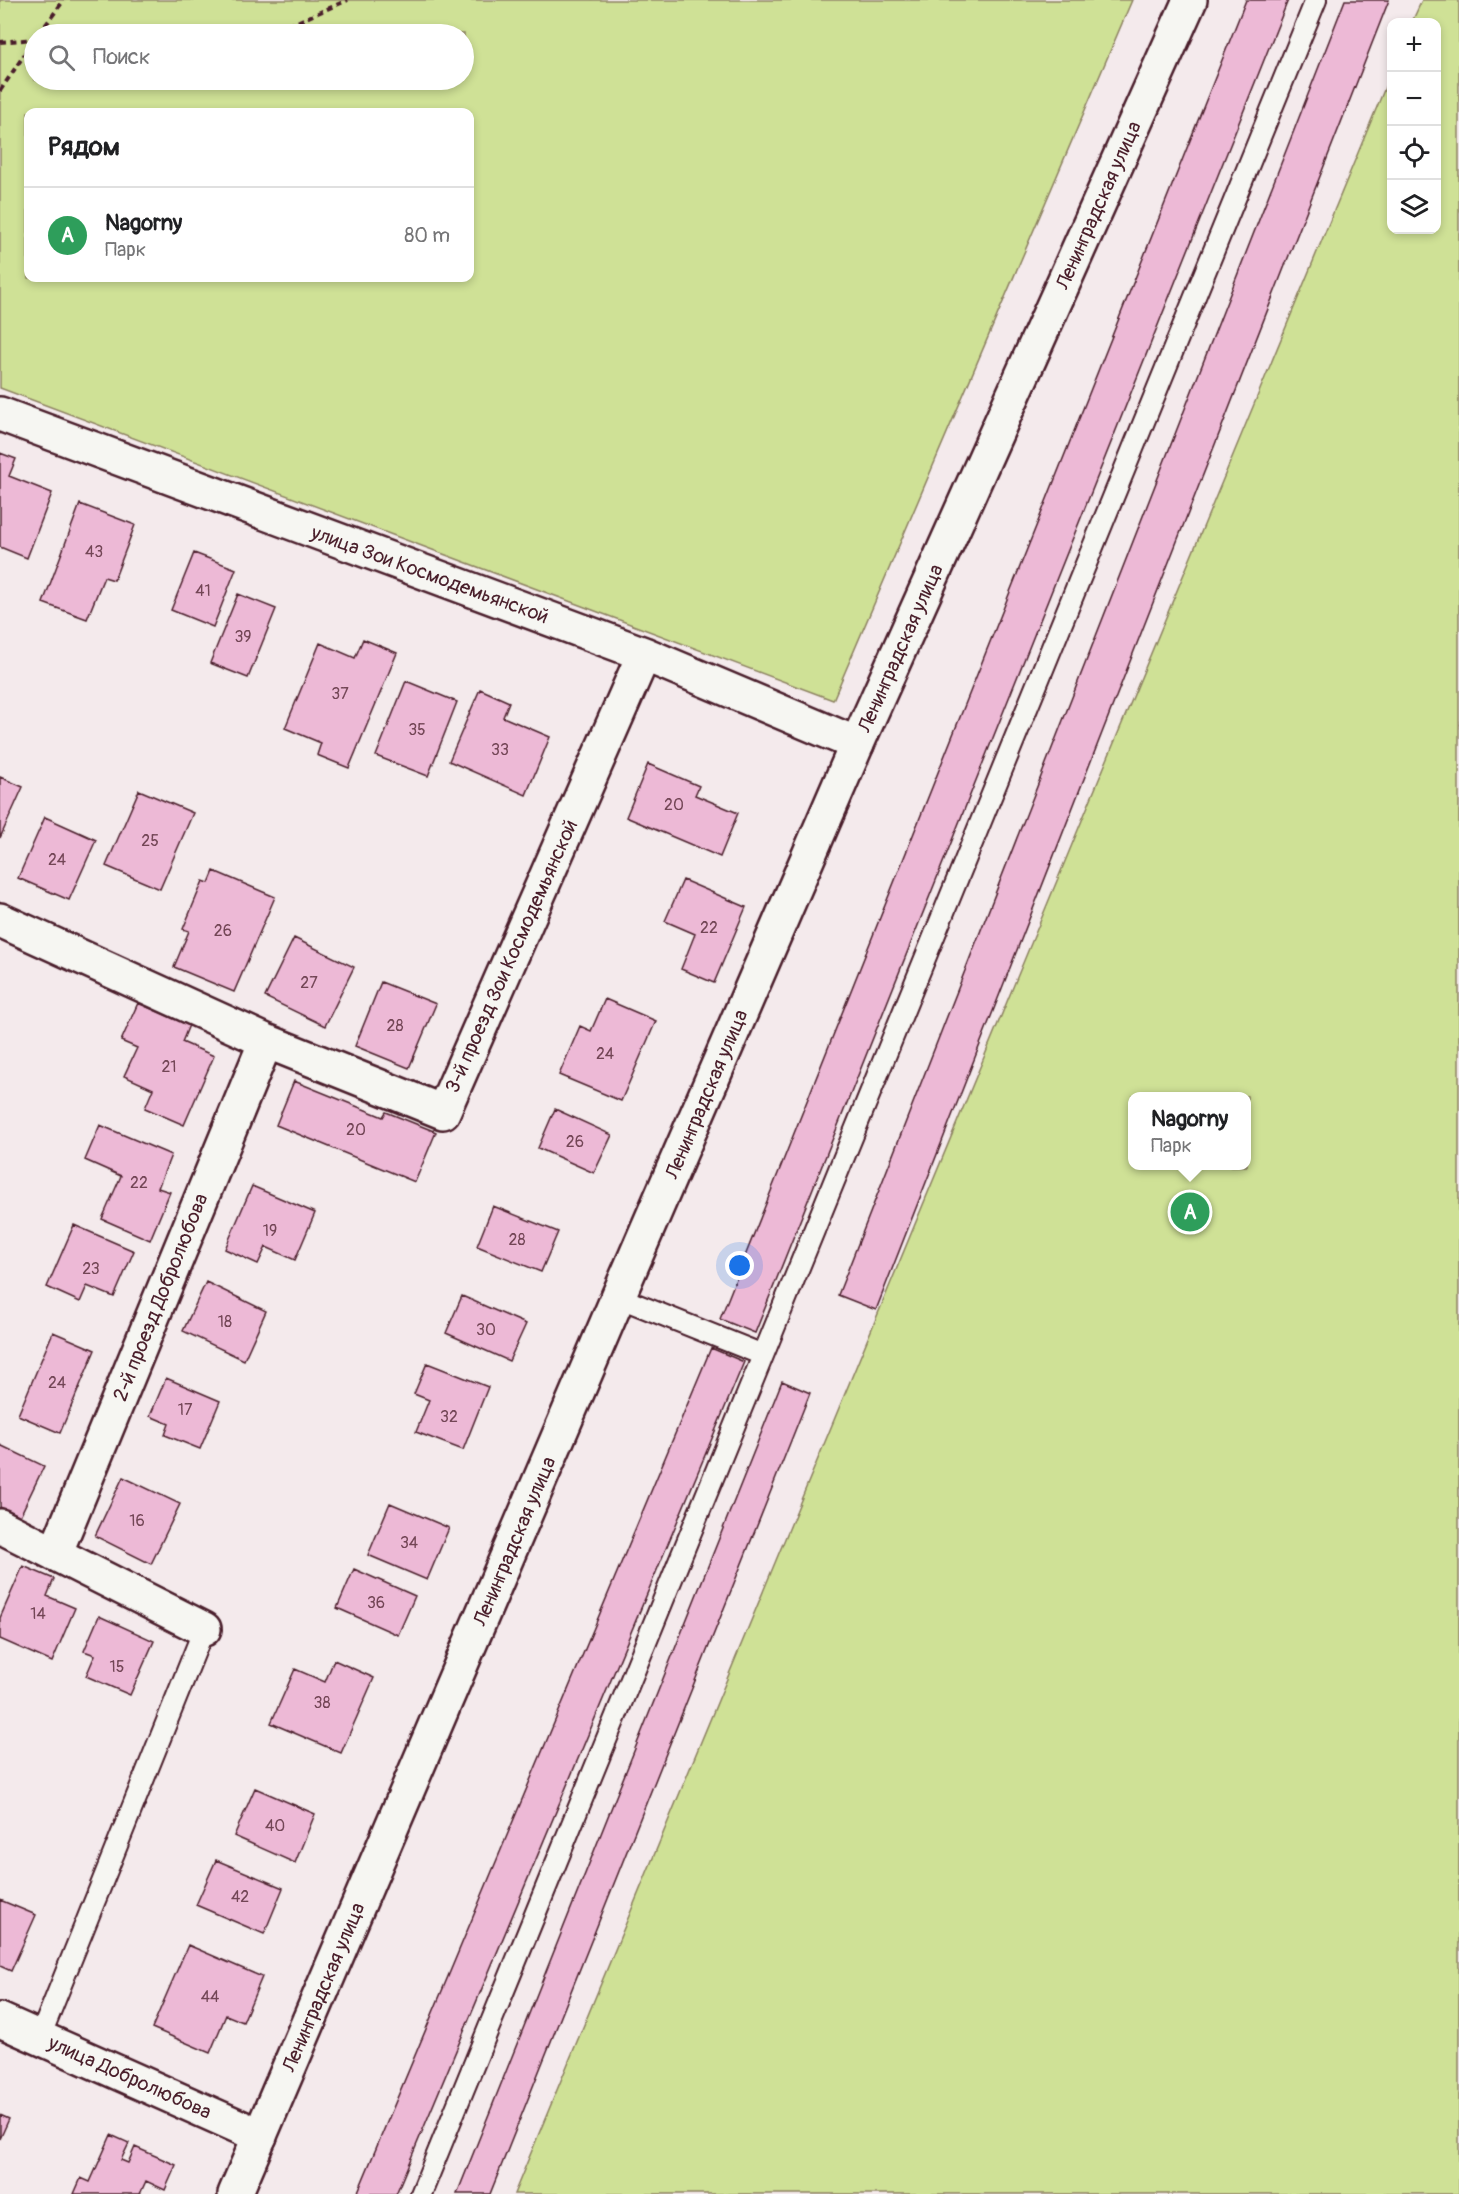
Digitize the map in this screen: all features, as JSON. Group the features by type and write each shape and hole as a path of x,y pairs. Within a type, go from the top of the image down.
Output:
{"street":[{"name":"Ленинградская улица","path":"235,2194 857,744 1190,0"},
{"name":"улица Зои Космодемьянской","path":"0,414 644,654 857,744"},
{"name":"3-й проезд Зои Космодемьянской","path":"0,920 266,1041 442,1112 644,654"},
{"name":"2-й проезд Добролюбова","path":"55,1554 266,1041"},
{"path":"0,1526 204,1629"},
{"name":"улица Добролюбова","path":"0,2020 260,2136"}],"lane":[{"path":"421,2194 1316,0"},
{"path":"618,1297 763,1355"},
{"path":"40,2037 204,1629"}],"path":[{"path":"46,24 64,0"},
{"path":"292,24 348,0"},
{"path":"0,42 24,41"},
{"path":"0,91 24,55"}],"green space":[{"path":"0,0 1132,0 833,700 0,388"},
{"path":"1422,0 1459,0 1459,2194 514,2194 1387,83 1387,234 1441,234 1441,18 1414,18"}],"building":[{"path":"1246,0 1288,0 755,1333 720,1319"},
{"path":"1345,0 1389,0 876,1310 838,1295"},
{"path":"0,453 16,459 9,476 52,493 27,558 0,547"},
{"path":"80,504 135,525 114,580 104,577 87,619 43,603"},
{"path":"194,553 236,569 213,627 171,610"},
{"path":"238,594 276,609 248,678 210,663"},
{"path":"363,639 397,653 349,768 317,755 321,743 285,728 320,643 355,658"},
{"path":"406,681 457,702 428,776 376,756"},
{"path":"480,689 509,702 503,717 550,737 526,795 449,761"},
{"path":"648,764 699,786 695,795 738,813 720,857 626,817"},
{"path":"0,777 23,787 0,838"},
{"path":"139,790 193,813 160,889 106,866"},
{"path":"45,817 96,840 69,900 18,878"},
{"path":"214,871 275,897 234,992 174,967 189,931 183,929 203,881 209,883"},
{"path":"683,880 746,907 714,983 681,969 695,934 665,921"},
{"path":"294,938 354,967 325,1026 265,997"},
{"path":"381,982 436,1004 409,1068 355,1046"},
{"path":"605,999 656,1021 621,1101 559,1075 580,1026 591,1031"},
{"path":"138,1003 189,1025 182,1042 214,1056 184,1125 145,1108 153,1089 124,1076 137,1048 121,1041"},
{"path":"294,1081 383,1117 386,1112 436,1132 415,1182 276,1125"},
{"path":"555,1109 612,1135 594,1173 538,1148"},
{"path":"100,1125 171,1155 158,1188 170,1192 150,1240 102,1219 121,1176 85,1160"},
{"path":"252,1186 315,1213 295,1260 266,1247 258,1264 225,1249"},
{"path":"493,1206 558,1232 541,1272 477,1246"},
{"path":"74,1225 134,1251 114,1297 87,1286 80,1302 47,1287"},
{"path":"206,1282 266,1311 244,1360 183,1331"},
{"path":"462,1296 526,1324 509,1361 446,1333"},
{"path":"53,1332 95,1350 60,1433 18,1415"},
{"path":"711,1348 744,1362 396,2194 357,2194"},
{"path":"427,1363 488,1387 463,1450 416,1432 429,1400 414,1394"},
{"path":"166,1378 220,1401 200,1449 165,1435 169,1424 150,1416"},
{"path":"782,1381 810,1393 490,2194 457,2194"},
{"path":"0,1445 44,1466 20,1516 0,1507"},
{"path":"123,1477 180,1504 151,1564 95,1536"},
{"path":"390,1503 449,1528 427,1580 368,1555"},
{"path":"23,1566 54,1579 47,1596 75,1608 52,1662 0,1639 0,1618"},
{"path":"354,1569 415,1596 398,1635 337,1608"},
{"path":"99,1616 154,1641 130,1695 86,1676 95,1655 84,1651"},
{"path":"334,1660 374,1678 341,1753 271,1723 295,1669 325,1682"},
{"path":"255,1788 315,1814 295,1863 234,1836"},
{"path":"216,1860 283,1888 264,1934 196,1905"},
{"path":"0,1900 36,1915 11,1971 0,1966"},
{"path":"188,1945 262,1977 243,2022 226,2015 210,2053 152,2028"},
{"path":"0,2115 9,2119 0,2139"},
{"path":"111,2135 129,2143 121,2160 128,2163 135,2147 176,2165 165,2190 146,2181 140,2194 74,2194 81,2178 90,2182"}],"place":[{"name":"Nagorny","path":"1190,1212"}]}
